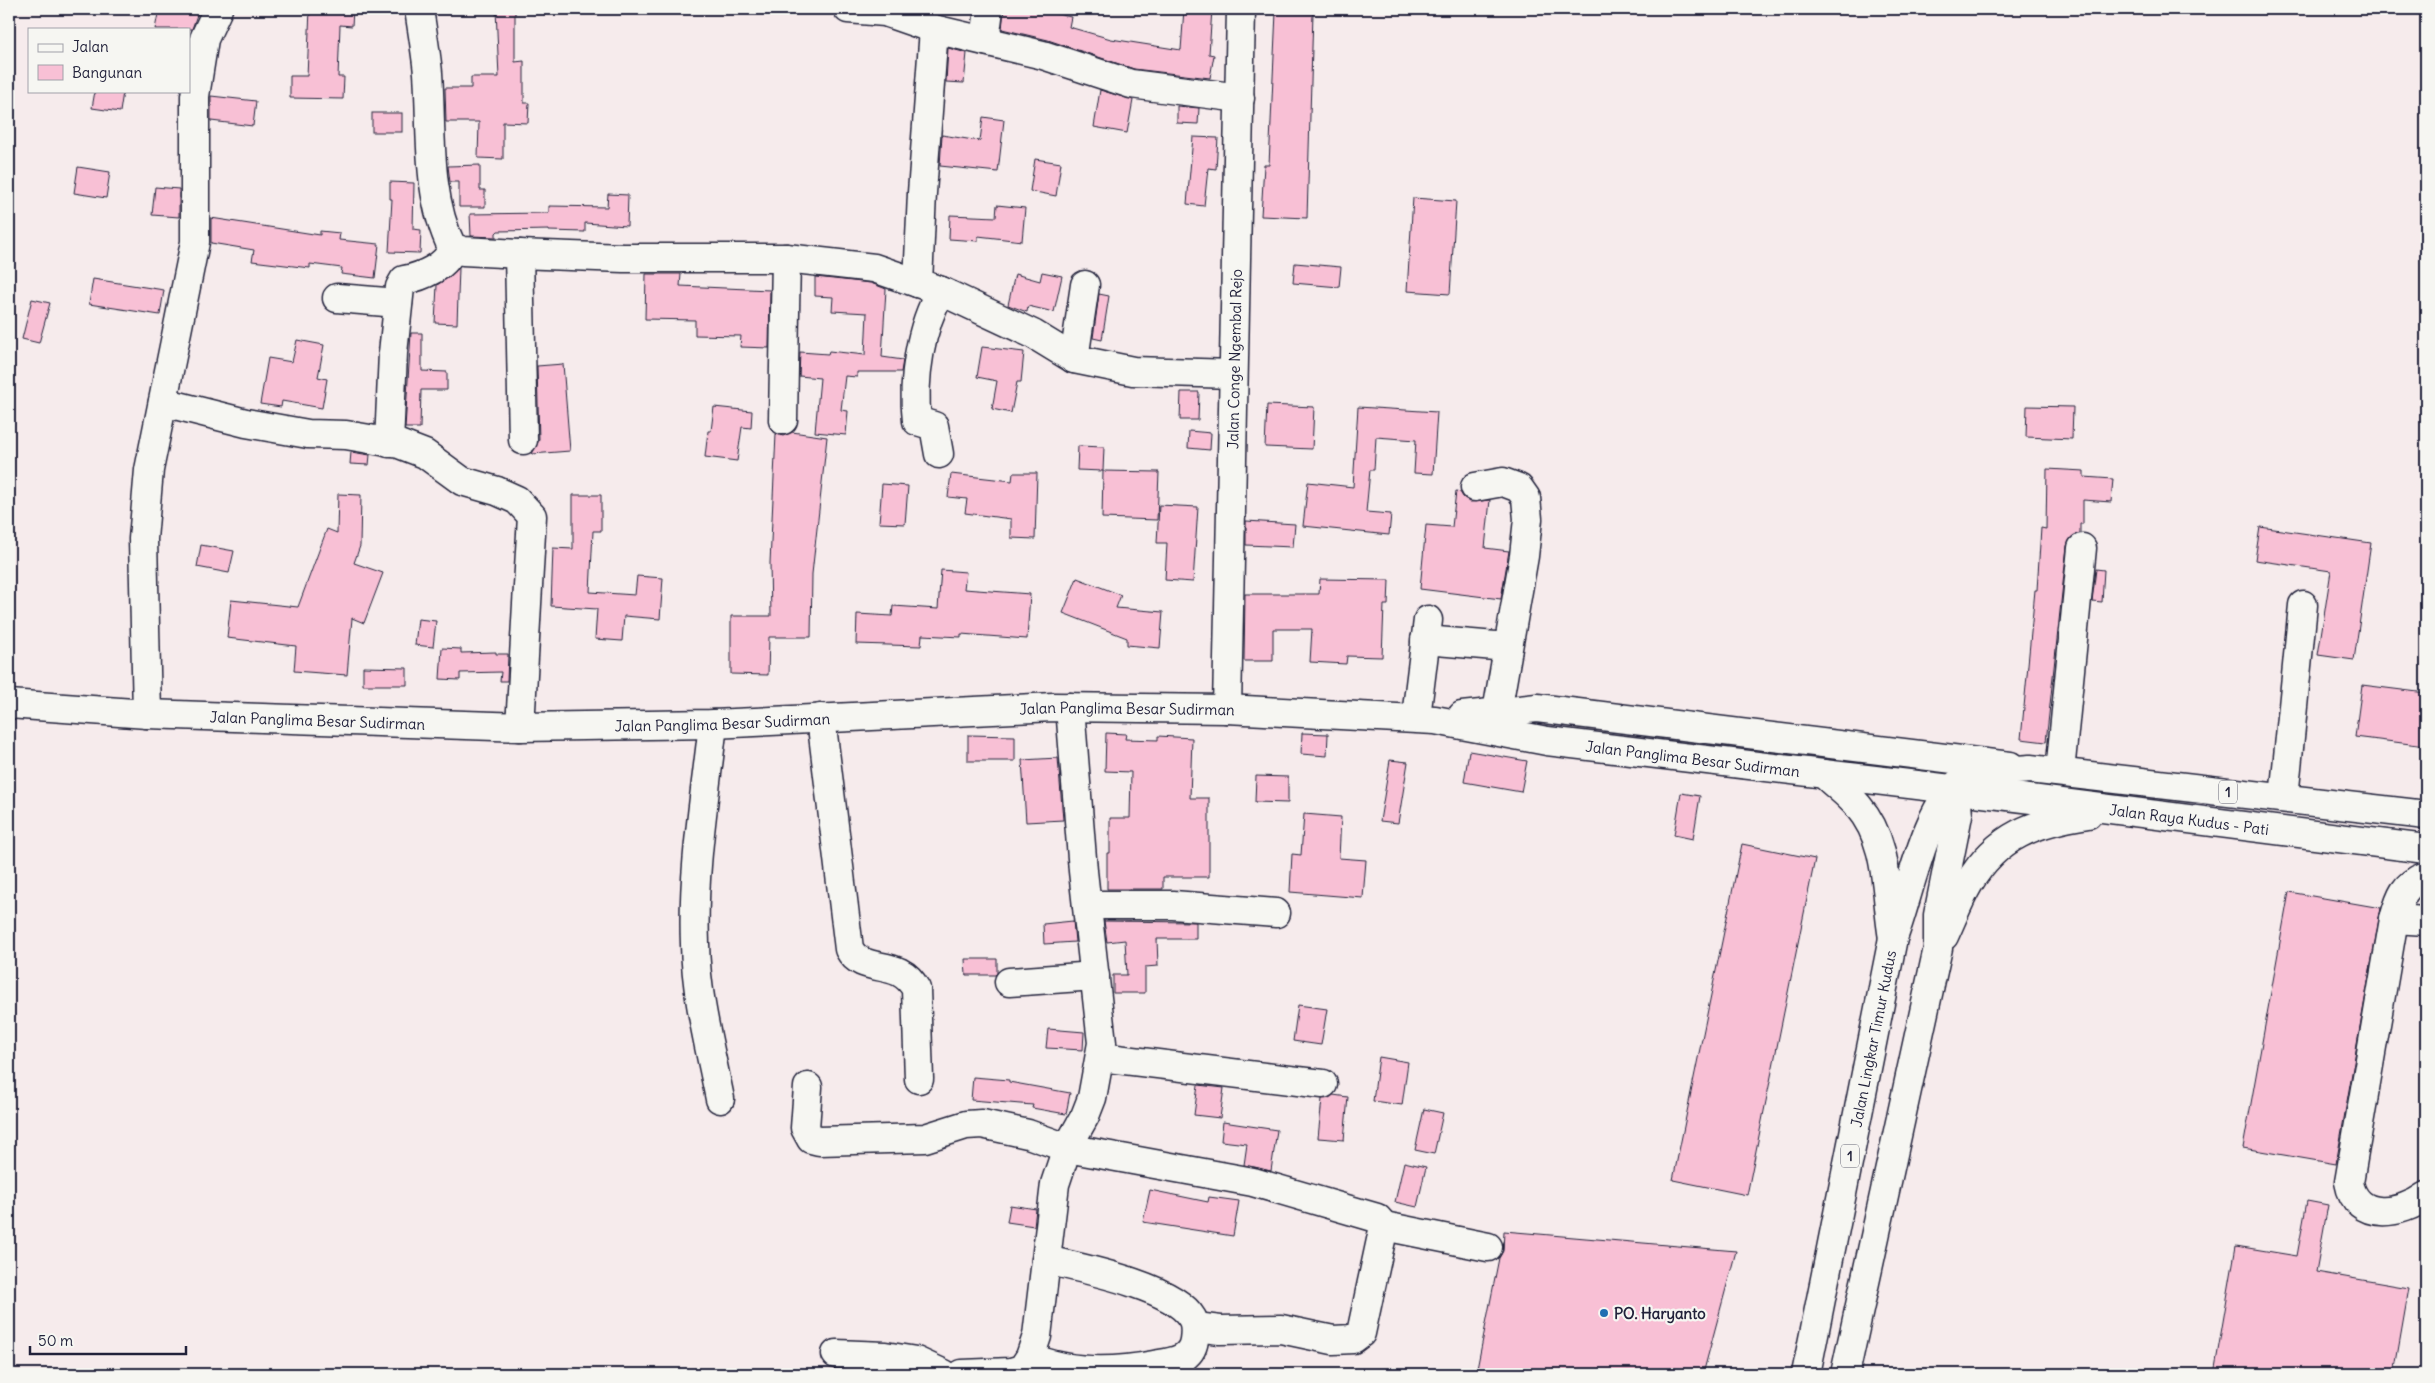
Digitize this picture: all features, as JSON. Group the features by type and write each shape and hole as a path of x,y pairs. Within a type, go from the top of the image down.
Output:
{"main road":[{"path":"147,714 143,539 149,470 195,242 195,96 204,39 218,9"},
{"path":"419,9 428,71 433,176 442,227 452,247 463,251 623,258 786,258 874,268 929,287 1033,334 1074,359 1133,372 1233,374"},
{"path":"848,9 885,12 934,28 1043,55 1131,84 1240,98"},
{"path":"985,41 989,9"},
{"name":"Jalan Conge Ngembal Rejo","path":"1227,709 1241,9"},
{"path":"934,28 922,193 929,287 935,302 927,325 916,390 917,421 934,426 939,454"},
{"path":"389,443 400,287 404,280 417,277 434,268 449,255 452,247"},
{"path":"519,254 523,440"},
{"path":"783,420 786,258"},
{"path":"1074,359 1085,285"},
{"path":"337,298 398,303"},
{"path":"163,402 246,423 308,434 346,435 389,443 425,454 462,481 497,491 517,500 532,516 520,727"},
{"path":"1474,487 1503,482 1519,488 1526,498 1528,519 1524,556 1497,712"},
{"path":"2060,772 2082,548"},
{"path":"2284,798 2304,606"},
{"path":"1426,719 1427,630 1507,647"},
{"name":"Jalan Panglima Besar Sudirman","path":"9,704 147,714 520,727 713,724 1070,707 1227,709 1426,719 1547,741 1951,789"},
{"path":"962,1374 1022,1370 1030,1357 1037,1336 1055,1184 1067,1148 1092,1098 1100,1057 1102,1043 1087,905 1070,707"},
{"name":"Jalan Panglima Besar Sudirman","path":"1426,719 1537,708 1877,750"},
{"path":"821,718 849,949 854,957 863,962 901,971 911,979 916,989 918,1080"},
{"path":"713,724 695,902 695,946 708,1039 720,1099"},
{"path":"1877,750 2030,769"},
{"path":"1877,750 1914,764 1938,777 1951,789"},
{"path":"1893,938 1904,911 1922,847 1942,803 1951,789 1964,780 1983,774 2030,769"},
{"name":"Jalan Raya Kudus - Pati","path":"2030,769 2426,815"},
{"path":"1824,774 1858,806 1880,847 1885,862 1893,938"},
{"name":"Jalan Raya Kudus - Pati","path":"1951,789 2426,848"},
{"name":"1","path":"1845,1374 1938,948 1938,915 1958,815 1951,789"},
{"name":"1","path":"1938,948 1969,883 1987,858 2005,840 2022,831 2063,818 2119,810"},
{"path":"2426,876 2412,881 2404,892 2394,919 2349,1182 2354,1197 2368,1209 2389,1211 2404,1209 2426,1196"},
{"path":"1087,905 1173,905 1276,913"},
{"path":"2394,919 2426,921"},
{"name":"Jalan Lingkar Timur Kudus","path":"1806,1374 1893,938"},
{"path":"1009,982 1096,976"},
{"path":"1100,1057 1323,1084"},
{"path":"808,1087 805,1128 811,1138 819,1141 925,1138 972,1124 1028,1134 1067,1148 1253,1182 1377,1218 1384,1226 1488,1247"},
{"path":"1196,1327 1220,1330 1281,1329 1333,1340 1352,1339 1361,1333 1384,1226"},
{"path":"1030,1357 1047,1364 1068,1368 1130,1370 1185,1358 1192,1352 1196,1327 1192,1317 1162,1294 1133,1282 1046,1260"},
{"path":"836,1354 885,1356 916,1361 944,1374"}],"building":[{"path":"159,9 185,9 198,12 192,29 155,28"},
{"path":"310,9 353,9 352,26 340,25 338,77 344,77 343,99 290,98 290,76 307,76"},
{"path":"496,9 515,9 515,62 524,61 524,103 529,103 528,123 503,122 503,159 478,158 479,122 446,122 445,88 471,88 471,77 499,77"},
{"path":"1004,9 1034,9 1071,17 1069,27 1111,39 1181,50 1184,9 1212,9 1209,54 1214,55 1210,78 1134,69 1048,40 1002,29"},
{"path":"1276,12 1313,13 1307,218 1261,216 1264,165 1269,165"},
{"path":"948,48 967,53 964,83 946,82"},
{"path":"1100,90 1133,100 1127,133 1094,127"},
{"path":"95,92 123,92 120,112 92,108"},
{"path":"211,96 256,101 253,126 211,121"},
{"path":"1177,106 1199,108 1198,124 1177,123"},
{"path":"372,113 402,113 402,132 372,132"},
{"path":"983,117 1004,120 998,172 940,166 942,135 980,141"},
{"path":"1193,137 1218,138 1216,169 1208,168 1204,206 1187,204"},
{"path":"1035,159 1061,163 1056,196 1030,191"},
{"path":"480,165 480,190 485,190 485,207 459,207 459,182 450,182 448,166"},
{"path":"78,167 110,172 106,198 74,193"},
{"path":"390,182 414,183 413,229 421,230 420,253 389,252 392,199 390,199"},
{"path":"155,187 179,189 179,217 152,215"},
{"path":"608,194 628,195 627,226 585,223 585,232 549,230 498,231 496,237 471,236 470,214 549,213 549,206 607,207"},
{"path":"1413,198 1456,201 1450,294 1407,291"},
{"path":"997,205 1025,208 1022,241 978,236 978,241 949,239 950,215 996,217"},
{"path":"211,218 320,235 320,231 340,233 339,240 379,244 375,278 341,274 342,268 310,264 310,268 252,261 254,250 211,243"},
{"path":"1295,263 1341,267 1339,287 1293,283"},
{"path":"459,268 457,324 435,323 437,285"},
{"path":"1042,272 1062,276 1054,312 1028,306 1027,312 1008,305 1015,274 1040,281"},
{"path":"646,274 681,274 680,286 770,290 769,348 740,347 741,336 695,335 695,320 645,319"},
{"path":"815,277 871,283 886,289 882,357 903,360 901,372 857,372 857,377 845,376 841,410 848,411 846,435 815,432 820,378 799,376 800,352 828,354 829,351 865,355 867,313 832,311 833,297 815,296"},
{"path":"93,279 164,290 160,315 89,304"},
{"path":"1099,294 1109,296 1102,340 1093,338"},
{"path":"32,299 50,303 39,343 22,339"},
{"path":"411,333 422,333 422,371 447,372 447,390 421,390 420,428 405,428"},
{"path":"297,340 324,345 318,377 327,379 322,408 282,401 281,407 260,404 268,358 292,362"},
{"path":"982,347 1024,352 1021,382 1017,382 1011,413 992,409 997,381 977,377"},
{"path":"563,364 570,451 532,454 539,440 537,366"},
{"path":"1181,392 1199,392 1198,420 1180,420"},
{"path":"1267,405 1314,407 1312,449 1265,447"},
{"path":"2027,406 2073,407 2072,439 2026,437"},
{"path":"714,407 752,411 751,428 742,427 737,461 705,457 708,431 711,431"},
{"path":"1358,407 1437,412 1433,474 1414,473 1416,440 1376,437 1374,470 1370,470 1366,512 1391,514 1389,535 1303,526 1308,482 1353,487"},
{"path":"1189,431 1211,433 1210,450 1188,448"},
{"path":"792,432 827,437 812,574 811,637 769,637 768,675 731,674 731,616 771,616 770,563 776,434 783,436"},
{"path":"1078,446 1104,447 1103,471 1077,470"},
{"path":"351,452 370,455 369,465 350,464"},
{"path":"2047,469 2084,471 2084,477 2113,479 2111,502 2083,500 2083,524 2080,524 2080,533 2070,539 2067,546 2046,742 2021,739 2035,590 2037,590 2041,528 2046,529"},
{"path":"1103,471 1159,472 1157,520 1102,518"},
{"path":"1013,473 1037,473 1035,539 1011,538 1011,519 965,513 967,499 948,497 951,474 1012,481"},
{"path":"882,484 908,486 905,524 879,523"},
{"path":"1456,491 1460,492 1470,502 1490,500 1485,548 1509,551 1501,599 1420,589 1426,525 1452,527"},
{"path":"338,494 361,495 360,546 354,563 383,573 364,623 352,618 347,675 294,671 296,646 227,638 231,600 298,607 327,529 337,533"},
{"path":"573,495 601,495 601,531 593,531 590,592 635,595 637,576 663,578 660,619 624,616 622,641 595,639 597,609 551,606 553,548 573,549"},
{"path":"1159,505 1198,507 1193,582 1165,580 1167,543 1157,543"},
{"path":"1246,521 1295,524 1293,547 1246,545"},
{"path":"2260,527 2371,543 2354,660 2318,655 2331,571 2255,560"},
{"path":"201,545 234,551 229,573 197,567"},
{"path":"2096,569 2104,570 2102,602 2092,601"},
{"path":"941,570 966,572 964,589 1030,594 1027,639 961,634 961,637 922,635 921,646 856,644 857,614 892,616 893,606 938,609"},
{"path":"1077,578 1121,595 1116,608 1163,612 1160,648 1127,645 1127,638 1063,613"},
{"path":"1320,579 1389,580 1388,605 1384,605 1382,657 1347,656 1346,664 1310,662 1312,629 1273,629 1273,661 1244,661 1245,594 1319,594"},
{"path":"418,619 436,621 433,647 415,645"},
{"path":"442,648 461,649 461,653 496,652 496,654 508,654 507,681 500,681 501,672 460,673 460,680 440,679"},
{"path":"363,667 407,668 407,685 363,685"},
{"path":"2362,685 2426,693 2426,746 2355,737"},
{"path":"1106,733 1126,734 1125,739 1158,740 1158,736 1192,738 1190,798 1209,798 1209,877 1163,877 1163,889 1107,889 1107,853 1110,853 1110,818 1130,818 1131,772 1105,771"},
{"path":"1302,733 1328,734 1327,756 1301,754"},
{"path":"968,735 1015,736 1015,761 968,761"},
{"path":"1469,751 1527,761 1521,792 1464,782"},
{"path":"1058,758 1063,820 1026,822 1022,760"},
{"path":"1390,760 1408,762 1398,823 1380,821"},
{"path":"1256,776 1288,777 1288,803 1255,802"},
{"path":"1681,793 1700,796 1693,839 1674,835"},
{"path":"1304,814 1341,817 1339,858 1366,860 1363,898 1290,892 1292,854 1301,855"},
{"path":"1742,844 1815,859 1747,1195 1673,1180"},
{"path":"2289,892 2381,908 2336,1164 2243,1148"},
{"path":"1073,921 1075,942 1044,944 1043,924"},
{"path":"1104,921 1196,922 1196,939 1157,939 1158,966 1145,967 1145,993 1113,993 1113,975 1127,975 1125,940 1107,942"},
{"path":"965,959 997,959 997,973 995,975 966,975"},
{"path":"1298,1005 1327,1009 1321,1045 1293,1041"},
{"path":"1048,1029 1084,1032 1083,1050 1046,1048"},
{"path":"1379,1057 1408,1062 1402,1105 1373,1101"},
{"path":"973,1077 1009,1080 1009,1082 1070,1093 1066,1114 1032,1108 1033,1105 971,1100"},
{"path":"1198,1085 1224,1088 1220,1118 1194,1115"},
{"path":"1333,1095 1348,1097 1344,1140 1318,1138 1322,1099"},
{"path":"1424,1109 1443,1113 1434,1154 1415,1150"},
{"path":"1223,1122 1277,1130 1271,1171 1244,1165 1247,1144 1221,1141"},
{"path":"1404,1162 1426,1167 1417,1207 1395,1202"},
{"path":"1150,1190 1208,1202 1209,1197 1239,1201 1233,1236 1143,1222"},
{"path":"2307,1201 2328,1205 2316,1272 2409,1288 2394,1374 2214,1374 2236,1246 2297,1256"},
{"path":"1010,1205 1036,1209 1034,1226 1007,1222"},
{"name":"PO. Haryanto","path":"1504,1231 1736,1251 1703,1374 1476,1374 1499,1258 1503,1251"}],"place":[{"name":"PO. Haryanto","path":"1604,1313"}]}
